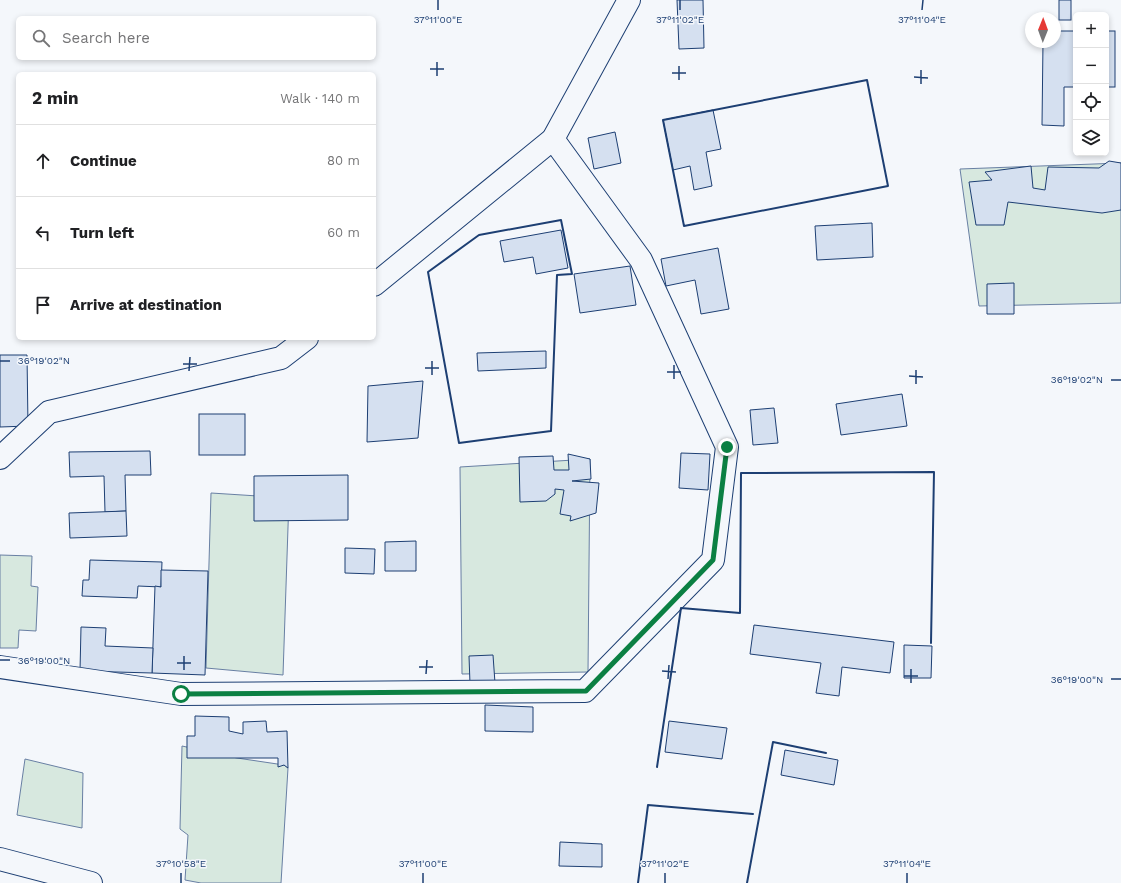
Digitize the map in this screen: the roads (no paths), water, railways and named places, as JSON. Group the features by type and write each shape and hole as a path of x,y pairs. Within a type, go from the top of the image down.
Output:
{"street":[{"path":"376,283 553,139 630,0"},
{"path":"0,667 181,694 586,691 713,560 727,447 640,260 553,139"},
{"path":"0,458 49,412 281,358 304,340"},
{"path":"0,859 91,883"}]}
